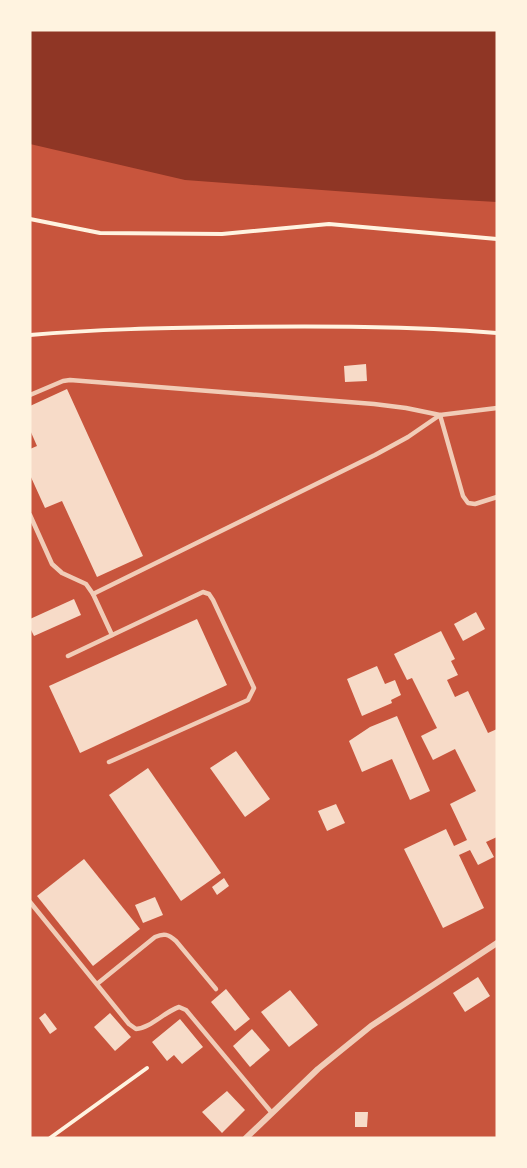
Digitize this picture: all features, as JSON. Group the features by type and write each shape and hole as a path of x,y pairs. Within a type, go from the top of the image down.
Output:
{"street":[{"path":"246,1138 318,1069 371,1026 497,943"}],"lane":[{"path":"30,395 70,380 374,404 440,415 497,408"},
{"path":"440,415 463,496 468,502 475,504 497,497"},
{"path":"93,594 375,455 408,437 440,415"},
{"path":"30,515 52,564 62,573 86,584 112,635"},
{"path":"68,656 203,592 209,594 213,600 254,688 248,700 109,762"},
{"path":"30,902 129,1024 136,1029 142,1029 172,1009 179,1007 186,1010 272,1113"},
{"path":"97,984 155,937 163,934 169,935 176,941 216,988"}],"path":[{"path":"30,219 100,233 222,234 329,224 497,239"},
{"path":"30,335 78,331 302,326 497,333"},
{"path":"50,1138 147,1068"}],"shaded area":[{"path":"30,30 497,30 497,202 185,180 30,144"}],"building":[{"path":"366,364 367,381 345,382 344,366"},
{"path":"67,389 143,556 97,577 62,501 45,508 30,475 30,449 37,446 30,430 30,406"},
{"path":"74,599 81,615 34,636 30,628 30,619"},
{"path":"476,612 485,629 463,641 454,624"},
{"path":"197,619 227,685 80,753 49,686"},
{"path":"441,631 455,659 451,661 458,675 447,680 455,697 468,691 488,733 497,729 497,837 486,842 494,857 478,865 470,850 459,855 484,908 443,928 404,849 446,829 454,846 467,840 450,804 476,791 455,749 433,760 421,736 437,728 412,678 407,680 394,654"},
{"path":"377,666 385,684 395,680 401,695 391,700 392,703 362,716 347,679"},
{"path":"397,716 430,791 410,800 392,759 362,772 349,741 370,727"},
{"path":"236,751 270,799 245,817 210,768"},
{"path":"148,768 221,873 181,901 109,795"},
{"path":"336,804 345,823 327,831 318,811"},
{"path":"84,859 140,929 93,966 37,896"},
{"path":"224,878 229,886 217,895 212,887"},
{"path":"155,897 163,915 143,923 135,905"},
{"path":"478,977 490,996 465,1012 453,993"},
{"path":"226,989 250,1019 235,1031 211,1002"},
{"path":"290,990 318,1025 289,1047 261,1012"},
{"path":"45,1013 57,1029 50,1034 39,1018"},
{"path":"110,1013 131,1037 115,1051 94,1027"},
{"path":"180,1019 203,1047 182,1064 174,1055 167,1061 152,1042"},
{"path":"252,1029 270,1050 250,1067 233,1046"},
{"path":"227,1091 245,1110 222,1133 202,1112"},
{"path":"355,1112 368,1112 367,1127 355,1127"}]}
